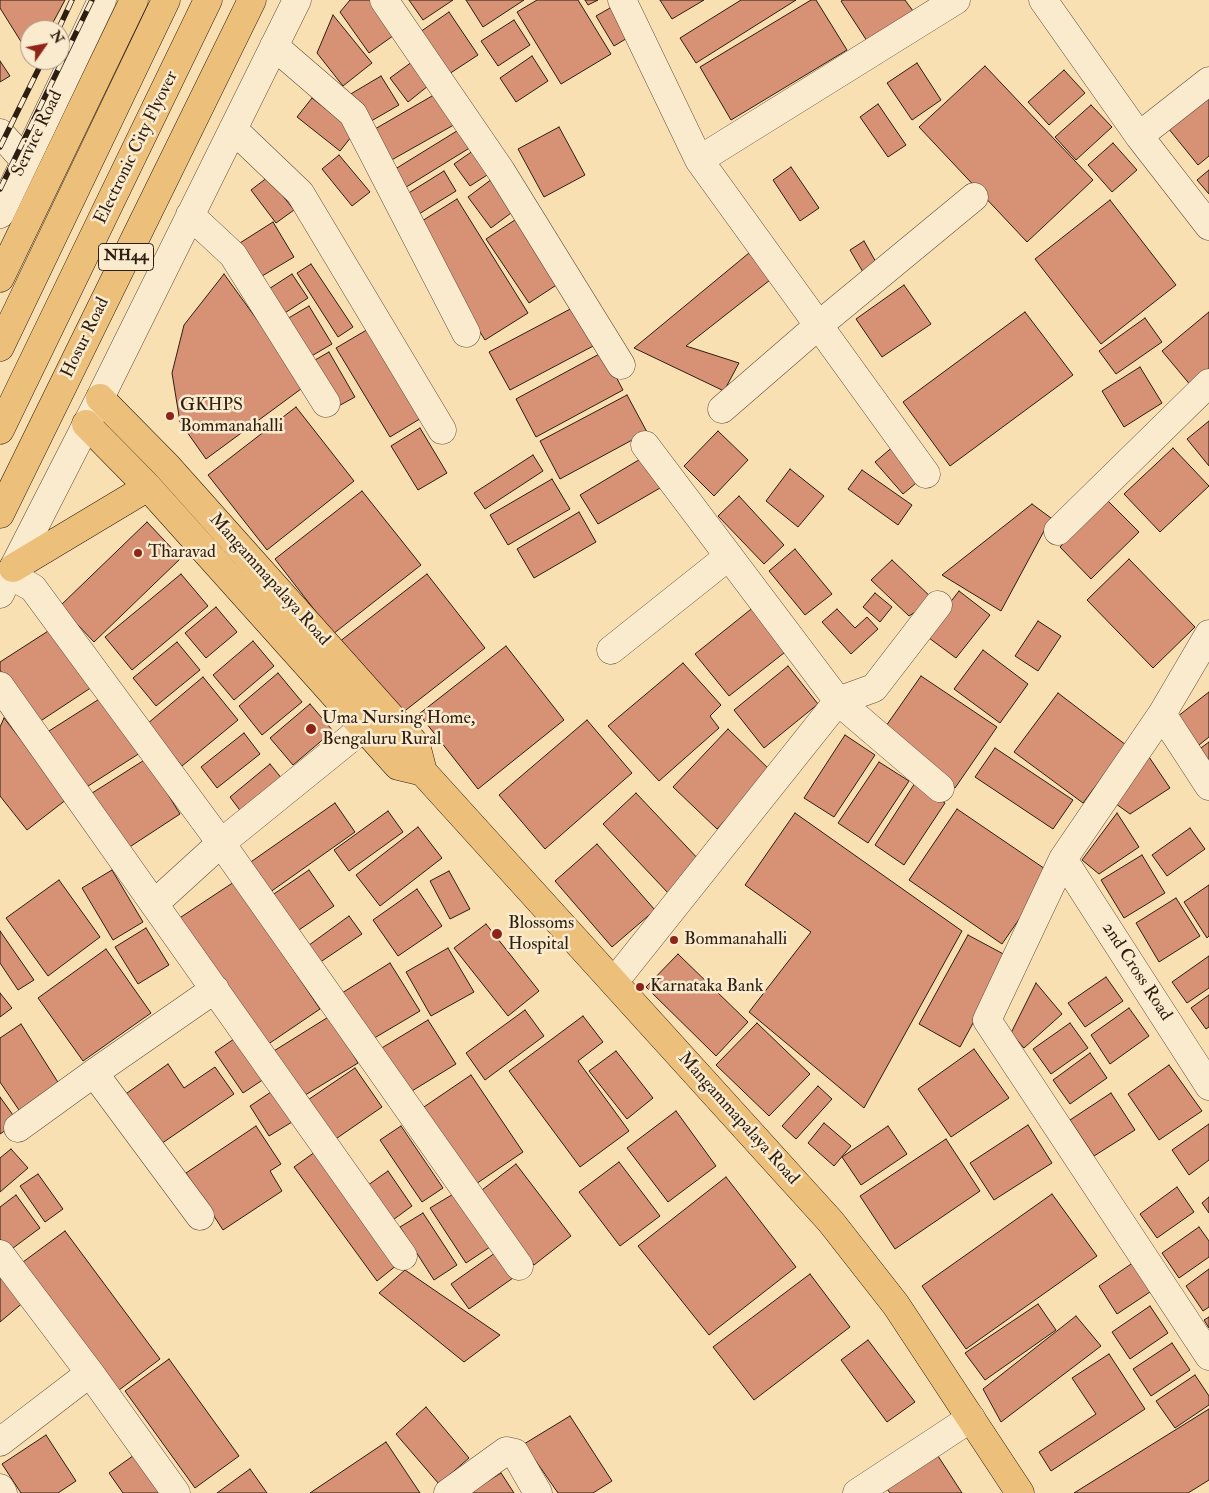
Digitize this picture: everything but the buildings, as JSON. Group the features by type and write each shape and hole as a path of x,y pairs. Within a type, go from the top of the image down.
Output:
{"main road":[{"path":"0,278 134,0"},
{"name":"Electronic City Flyover","path":"0,347 166,0"},
{"name":"Electronic City Flyover","path":"0,430 208,0"},
{"name":"Hosur Road","path":"0,514 252,0"},
{"name":"Mangammapalaya Road","path":"100,398 167,466 416,745 423,772 831,1222 896,1305 1020,1493"},
{"name":"Mangammapalaya Road","path":"86,424 148,487 398,766 423,772"},
{"path":"8,579 148,487"}],"street":[{"name":"Service Road","path":"0,214 102,0"},
{"path":"297,0 8,579 33,588 221,843 519,1266"},
{"path":"384,0 501,171 621,365"},
{"path":"622,0 699,160 926,474"},
{"path":"699,160 956,0"},
{"path":"1043,0 1139,136 1209,226"},
{"path":"274,46 353,114 466,333"},
{"path":"1139,136 1209,81"},
{"path":"233,129 300,193 442,430"},
{"path":"0,133 25,160"},
{"path":"722,409 819,325 974,197"},
{"path":"190,215 233,255 326,403"},
{"path":"1058,531 1209,384"},
{"path":"645,445 838,701 940,788"},
{"path":"611,650 728,556"},
{"path":"614,982 838,701 874,688 938,605"},
{"path":"1209,634 1162,714 1063,859 987,1020 1209,1356"},
{"path":"0,686 403,1256"},
{"path":"1162,714 1209,786"},
{"path":"154,904 221,843 363,728"},
{"name":"2nd Cross Road","path":"1063,859 1209,1086"},
{"path":"18,1128 216,989"},
{"path":"94,1073 200,1216"},
{"path":"0,1254 176,1493"},
{"path":"0,1442 90,1374"},
{"path":"857,1493 971,1418"},
{"path":"448,1493 506,1451 515,1454 538,1493"},
{"path":"0,1488 3,1493"}],"railway":[{"path":"63,20 72,0"},
{"path":"0,189 92,0"},
{"path":"0,147 38,70"}],"place":[{"name":"GKHPS Bommanahalli","path":"170,416"},
{"name":"Tharavad","path":"138,553"},
{"name":"Uma Nursing Home, Bengaluru Rural","path":"311,729"},
{"name":"Blossoms Hospital","path":"497,934"},
{"name":"Bommanahalli","path":"674,940"},
{"name":"Karnataka Bank","path":"640,987"}]}
